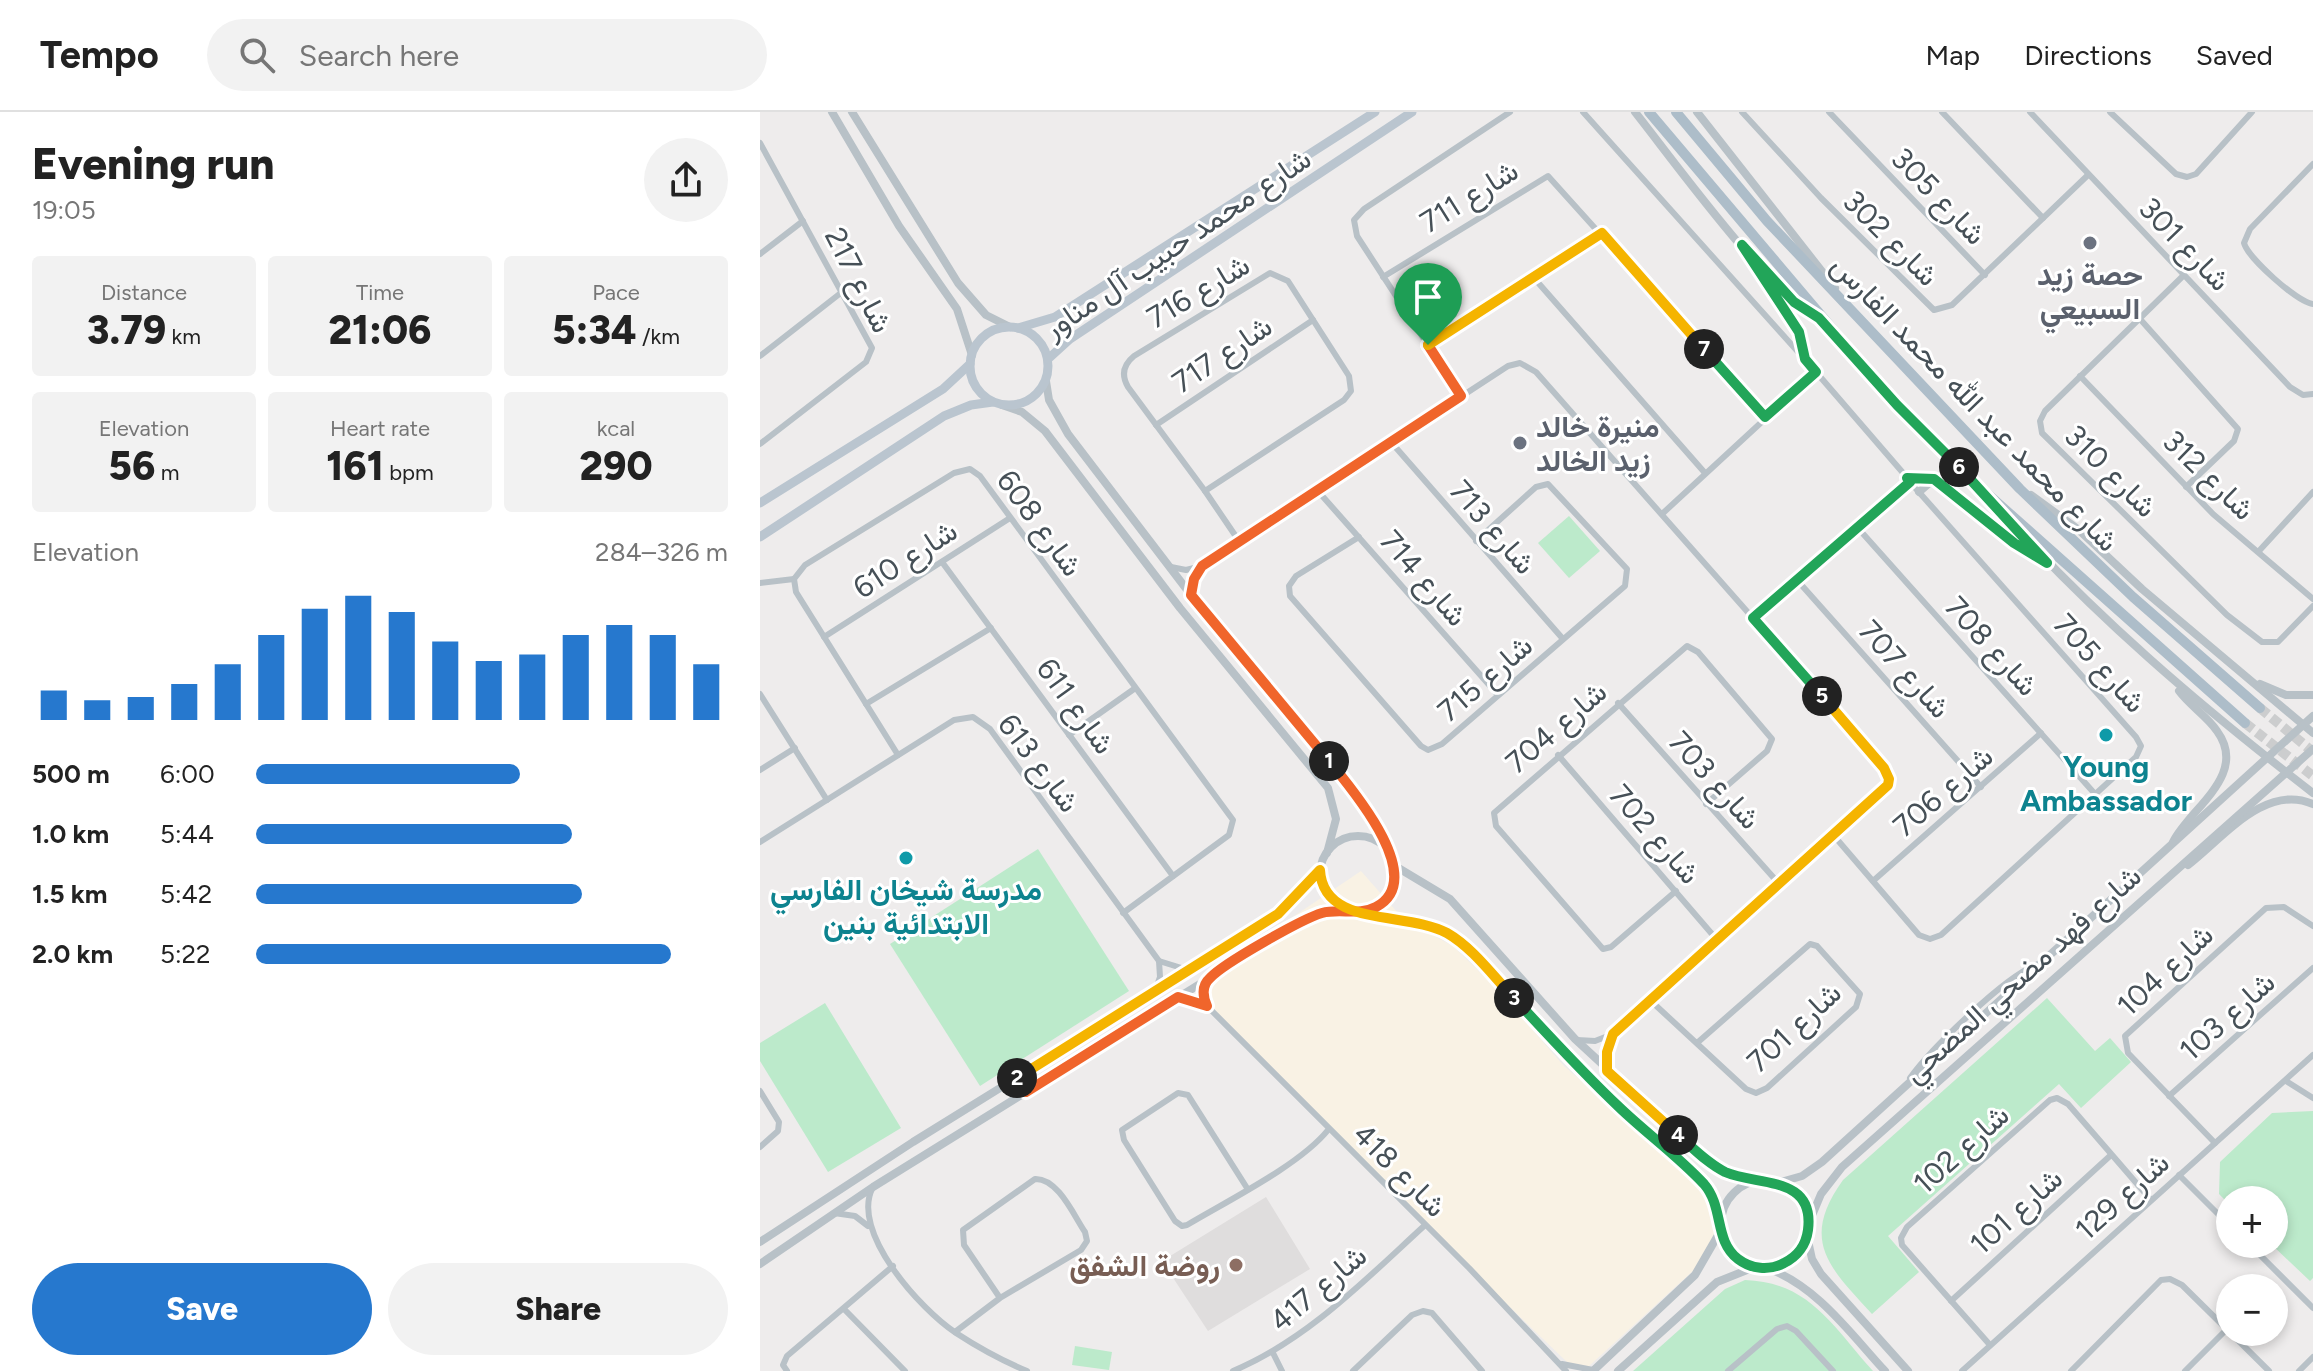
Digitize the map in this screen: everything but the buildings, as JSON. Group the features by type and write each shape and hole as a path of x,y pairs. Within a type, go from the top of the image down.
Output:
{"main road":[{"name":"شارع محمد حبيب آل مناور","path":"1014,327 1055,317 1375,112"},
{"name":"شارع محمد حبيب آل مناور","path":"1048,359 1070,339 1319,177 1412,112"},
{"name":"شارع محمد عبد الله محمد الفارس","path":"1649,112 1819,318 1897,405 1973,481 2245,723"},
{"name":"شارع محمد عبد الله محمد الفارس","path":"1676,112 1767,221 2020,489 2133,597 2260,708"},
{"path":"760,503 943,389 971,360 989,333 1014,327 1037,338 1048,359 1046,381 1026,402 971,405 944,416 760,537"},
{"path":"971,360 975,385 998,403"}],"street":[{"path":"832,112 891,213 957,309 971,360"},
{"path":"852,112 958,283 986,315 1014,327"},
{"path":"1461,396 1354,229 1357,214 1510,112"},
{"name":"شارع 705","path":"1583,112 1805,359 2139,741 2136,757 1941,935 1930,939 1919,935 1835,837"},
{"path":"1635,112 1742,245 1794,302 1819,318"},
{"path":"1697,112 1833,284 1843,303"},
{"name":"شارع 305","path":"1829,112 1985,275"},
{"path":"1942,112 2043,218"},
{"path":"2110,112 2120,115 2176,174 2187,177 2196,174 2252,112"},
{"name":"شارع 302","path":"1745,113 1929,307 1947,309 2088,175"},
{"name":"شارع 301","path":"2034,113 2088,175 2294,391 2313,394"},
{"name":"شارع 217","path":"760,143 871,341 870,356 760,444"},
{"path":"2313,164 2250,229 2244,243 2251,257 2302,301 2313,304"},
{"name":"شارع 711","path":"1383,277 1542,176 1553,178 1765,417"},
{"path":"760,254 803,221"},
{"path":"1428,345 1602,233"},
{"path":"1742,245 1799,332 1805,359"},
{"name":"شارع 716","path":"1205,491 1350,395 1351,379 1285,278 1270,273 1134,356 1125,366 1124,380 1239,541"},
{"name":"شارع 310","path":"2184,275 2041,416 2042,433 2184,576 2227,615 2266,644 2281,639 2313,606"},
{"path":"1534,278 1705,473"},
{"path":"760,356 842,292"},
{"path":"2140,319 2238,429 2234,441 2186,487"},
{"name":"شارع 717","path":"1156,425 1313,320"},
{"path":"1171,567 1186,570 1202,566 1508,366 1529,366 1888,773 1889,779 1883,792 1613,1034 1595,1041 1575,1039"},
{"path":"1662,514 1816,372"},
{"name":"شارع 312","path":"2080,376 2186,487 2313,599"},
{"path":"1046,381 1049,400 1062,425 1191,595 1355,794 1395,866 1396,878 1386,899 1377,907 1354,912"},
{"path":"760,1242 1278,914 1320,870 1327,853 1336,819 1328,788 1180,608 1045,431 1022,412 998,403"},
{"name":"شارع 713","path":"1391,442 1563,639"},
{"name":"شارع 608","path":"794,579 805,565 961,469 977,473 1233,823 1227,837 1123,913"},
{"path":"1753,618 1908,480 1934,479 2014,543 2047,563"},
{"path":"1919,492 1934,479"},
{"path":"1973,481 2047,563 2174,683 2218,731 2225,759 2217,787 2184,824 2171,846"},
{"name":"شارع 715","path":"1359,537 1296,576 1289,586 1290,596 1421,746 1428,750 1442,744 1625,586 1627,569 1555,490 1543,483 1476,541"},
{"path":"2020,489 2079,530 2142,589 2313,733"},
{"name":"شارع 714","path":"1317,490 1498,695"},
{"path":"2259,551 2313,492"},
{"name":"شارع 610","path":"824,637 1010,518"},
{"name":"شارع 708","path":"1857,527 2095,794"},
{"name":"شارع 611","path":"942,562 1173,876"},
{"path":"1191,595 1194,579 1202,566"},
{"path":"760,583 794,579 796,592 898,755"},
{"name":"شارع 707","path":"1797,580 1981,787"},
{"path":"866,704 991,628"},
{"name":"شارع 704","path":"1676,891 1607,949 1599,946 1494,819 1499,806 1687,646 1698,652 1771,734 1771,745 1767,751 1706,804"},
{"path":"2249,679 2286,695 2313,695"},
{"path":"2174,683 2313,793"},
{"path":"1069,735 1134,689"},
{"path":"760,694 827,800"},
{"name":"شارع 703","path":"1618,703 1781,886"},
{"name":"شارع فهد مضحي المضحي","path":"1778,1183 1809,1172 1848,1138 2313,716"},
{"name":"شارع 613","path":"760,842 959,718 973,717 982,722 1159,961"},
{"name":"شارع 706","path":"1873,881 2041,733"},
{"path":"760,770 795,748"},
{"name":"شارع فهد مضحي المضحي","path":"1808,1225 1827,1184 1858,1153 2313,749"},
{"name":"شارع 702","path":"1558,755 1718,941"},
{"path":"2157,885 2264,805 2285,798 2313,804"},
{"path":"1327,853 1343,839 1354,836 1376,840 1385,847"},
{"path":"1395,866 1450,899 1575,1039 1681,1138 1717,1167 1778,1183 1803,1204 1808,1225 1802,1246 1787,1262 1766,1268"},
{"path":"1320,870 1325,893 1343,908 1428,925 1463,944 1582,1072 1707,1189 1721,1218 1721,1229 1729,1249 1755,1267"},
{"name":"شارع 104","path":"2215,1143 2128,1053 2124,1041 2128,1032 2266,908 2281,906 2313,926"},
{"path":"760,1264 873,1187 1300,922 1343,908"},
{"name":"شارع 701","path":"1651,1001 1746,1089 1760,1092 1859,1005 1860,994 1817,946 1810,944 1697,1043"},
{"path":"1155,991 1160,977 1159,961 1188,970"},
{"name":"شارع 103","path":"2169,1096 2313,968"},
{"path":"1207,1006 1204,995 1210,977"},
{"name":"شارع 418","path":"1178,997 1207,1006 1564,1367 1593,1371"},
{"path":"1607,1071 1607,1052 1613,1034"},
{"name":"شارع 129","path":"1962,1371 2313,1055"},
{"path":"1017,1077 1019,1086 1026,1092"},
{"path":"2286,1081 2313,1098"},
{"path":"1003,1086 1010,1091 1012,1100"},
{"path":"760,1091 779,1122 778,1131 760,1147"},
{"path":"1247,1188 1188,1095 1178,1093 1122,1130 1124,1140 1175,1221 1182,1226 1247,1188 1313,1146 1328,1130"},
{"name":"شارع 102","path":"1990,1345 1902,1245 1901,1238 1907,1227 2050,1100 2057,1098 2068,1104 2151,1200"},
{"path":"1666,1150 1677,1147 1681,1138"},
{"path":"1848,1138 1850,1148 1858,1153"},
{"name":"شارع 101","path":"1951,1301 2111,1155"},
{"path":"2179,1175 2216,1212"},
{"path":"955,1332 1000,1298 1081,1250 1087,1241 1085,1232 1052,1183 1043,1178 1035,1179 963,1230 964,1245 1000,1298"},
{"path":"1721,1218 1735,1193 1761,1181"},
{"path":"873,1187 866,1208 870,1228 893,1266 921,1301 955,1332 1027,1371"},
{"path":"832,1214 855,1216 870,1228"},
{"name":"شارع 417","path":"1233,1371 1273,1353 1332,1308 1424,1226"},
{"path":"1593,1371 1695,1275 1721,1229"},
{"path":"1807,1236 1816,1267 1908,1371"},
{"path":"2263,1258 2313,1308"},
{"path":"787,1371 783,1365 787,1356 845,1310 893,1266"},
{"path":"1618,1371 1717,1282 1755,1267 1766,1268 1799,1283 1885,1371"},
{"path":"2071,1371 2161,1280 2170,1279 2182,1285 2216,1320"},
{"path":"1837,1319 1842,1310 1850,1307"},
{"path":"845,1310 905,1371"},
{"path":"1353,1371 1412,1315 1423,1311 1432,1313 1482,1371"},
{"path":"1728,1371 1777,1329 1787,1326 1796,1331 1833,1371"},
{"path":"2185,1371 2216,1340"},
{"path":"2243,1346 2269,1371"},
{"path":"1273,1353 1282,1371"},
{"path":"2299,1371 2313,1357"},
{"path":"1364,1363 1371,1371"},
{"path":"1737,1363 1744,1371"}],"shaded area":[{"path":"1361,871 1404,920 1453,946 1495,987 1564,1066 1704,1186 1714,1205 1717,1225 1712,1242 1696,1268 1588,1367 1568,1363 1409,1210 1207,1006 1207,982 1272,931"},
{"name":"روضة الشفق","path":"1266,1197 1310,1269 1208,1331 1162,1261"}],"green space":[{"path":"1569,516 1600,551 1569,578 1538,543"},
{"path":"1038,849 1129,991 980,1086 890,944"},
{"path":"2047,998 2095,1051 2110,1038 2131,1062 2081,1108 2059,1084 1888,1236 1919,1272 1872,1314 1844,1282 1825,1253 1823,1220 1830,1201 1843,1180"},
{"path":"825,1003 901,1128 828,1172 760,1061 760,1043"},
{"path":"2313,1111 2313,1278 2310,1281 2286,1258 2288,1186 2219,1186 2220,1162 2272,1113"},
{"path":"1745,1280 1768,1283 1804,1298 1832,1323 1873,1371 1633,1371 1725,1289"},
{"path":"1075,1346 1112,1352 1109,1370 1072,1365"}],"tunnel":[{"path":"2260,708 2313,752"},
{"path":"2245,723 2313,776"}],"place":[{"name":"حصة زيد السبيعي","path":"2090,243"},
{"name":"منيرة خالد زيد الخالد","path":"1520,443"},
{"name":"Young Ambassador","path":"2106,735"},
{"name":"مدرسة شيخان الفارسي الابتدائية بنين","path":"906,858"},
{"name":"روضة الشفق","path":"1236,1265"}],"route":[{"path":"1428,345 1461,396 1202,566 1191,589 1191,595 1355,794 1391,856 1396,878 1393,889 1377,907 1366,911 1354,912 1343,908 1300,922 1210,977 1205,985 1207,1006 1178,997 1026,1092 1017,1083 1017,1077 1266,923 1290,905 1320,870 1325,893 1343,908 1354,912 1428,925 1463,944 1582,1072 1703,1183 1719,1210 1724,1240 1736,1257 1755,1267 1777,1266 1796,1255 1807,1236 1807,1214 1797,1195 1778,1183 1738,1177 1707,1161 1607,1071 1606,1058 1613,1034 1781,886 1888,785 1888,773 1884,768 1753,618 1910,482 1907,478 1911,477 1934,479 2014,543 2047,563 1819,318 1794,302 1742,245 1799,332 1804,342 1805,359 1816,372 1765,417 1602,233 1428,345"}]}
